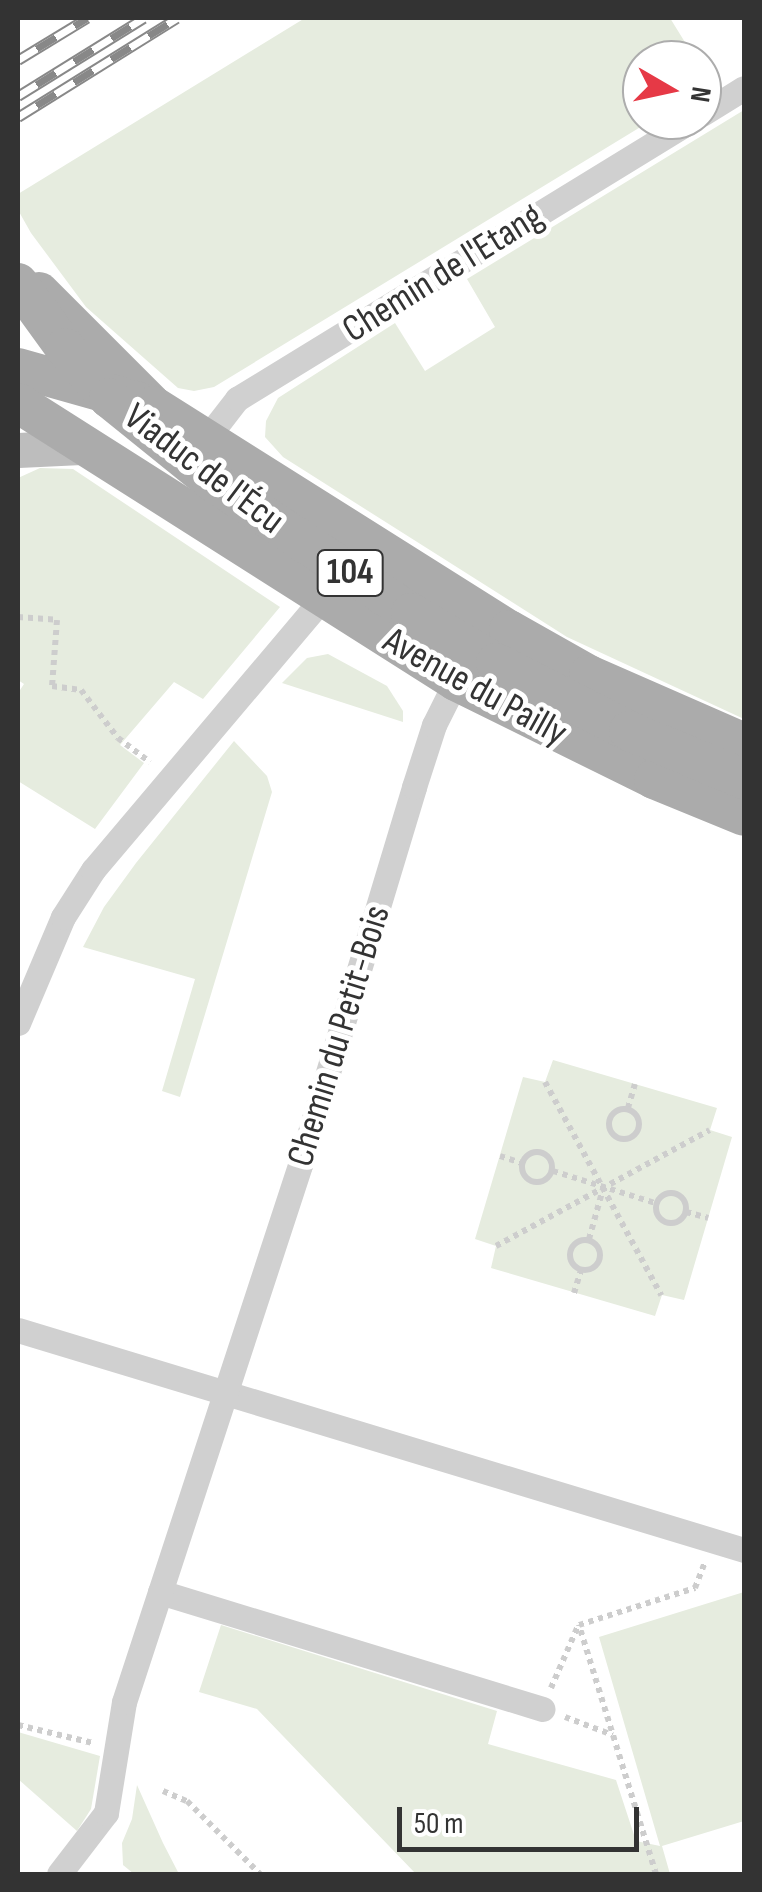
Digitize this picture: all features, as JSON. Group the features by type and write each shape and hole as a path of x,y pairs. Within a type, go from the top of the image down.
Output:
{"main road":[{"name":"104","path":"18,269 153,406"},
{"name":"Viaduc de l'Écu","path":"18,283 109,398 168,450 234,496 411,613 528,680 630,731 744,779"},
{"name":"Avenue du Pailly","path":"18,368 153,406 525,639 589,675 744,743"},
{"name":"Avenue du Pailly","path":"18,403 322,600 456,681 636,771 744,816"},
{"path":"18,450 81,447"}],"street":[{"path":"722,102 744,88"},
{"name":"Chemin de l'Etang","path":"206,439 237,399 659,140"},
{"path":"18,1023 63,917 94,870 322,600"},
{"name":"Chemin du Petit-Bois","path":"59,1874 106,1813 124,1702 300,1165 414,786 434,725 456,681"},
{"path":"18,1330 744,1550"},
{"path":"160,1592 542,1709"}],"path":[{"path":"18,617 57,620 52,686 81,690 118,738 150,762"},
{"path":"546,1082 662,1295"},
{"path":"628,1108 635,1084"},
{"path":"628,1108 638,1116 639,1128 632,1138 620,1139 610,1132 608,1120 616,1110 628,1108"},
{"path":"496,1246 710,1130"},
{"path":"541,1152 551,1159 553,1171 545,1181 533,1182 523,1175 522,1163 529,1153 541,1152"},
{"path":"500,1156 522,1163"},
{"path":"553,1171 655,1203"},
{"path":"589,1239 604,1188"},
{"path":"675,1192 684,1200 686,1212 678,1222 666,1223 656,1216 655,1203 663,1194 675,1192"},
{"path":"686,1212 708,1218"},
{"path":"589,1239 599,1247 600,1259 593,1268 581,1270 571,1263 569,1250 577,1240 589,1239"},
{"path":"574,1292 581,1270"},
{"path":"656,1874 579,1625 695,1588 705,1561"},
{"path":"18,1725 85,1744 94,1743 98,1730"},
{"path":"163,1791 188,1801 260,1874"}],"shaded area":[{"path":"305,18 670,18 684,40 622,40 622,138 214,387 194,391 178,388 86,307 31,233 18,210 18,194"},
{"path":"744,110 744,719 567,637 283,457 265,437 266,421 278,398 395,323 425,371 495,327 467,279 695,140 722,140 722,123"},
{"path":"40,468 73,469 280,607 203,699 174,682 120,745 144,763 95,829 18,781 18,693 24,684 18,680 18,478"},
{"path":"328,654 387,686 403,711 403,722 282,683 307,658"},
{"path":"234,741 267,776 272,792 180,1097 162,1091 195,979 83,947 104,907 136,863"},
{"path":"553,1060 717,1108 710,1130 732,1137 684,1300 662,1295 655,1316 491,1268 496,1246 475,1239 523,1077 545,1082"},
{"path":"744,1592 744,1821 662,1846 670,1874 416,1874 257,1709 199,1692 221,1625 497,1711 488,1744 616,1780 636,1841 660,1846 599,1637"},
{"path":"18,1732 100,1756 91,1809 77,1831 18,1779"},
{"path":"137,1785 179,1874 134,1874 123,1865 122,1843 132,1819"}],"railway":[{"path":"18,60 87,18"},
{"path":"18,96 144,18"},
{"path":"18,117 177,18"}]}
